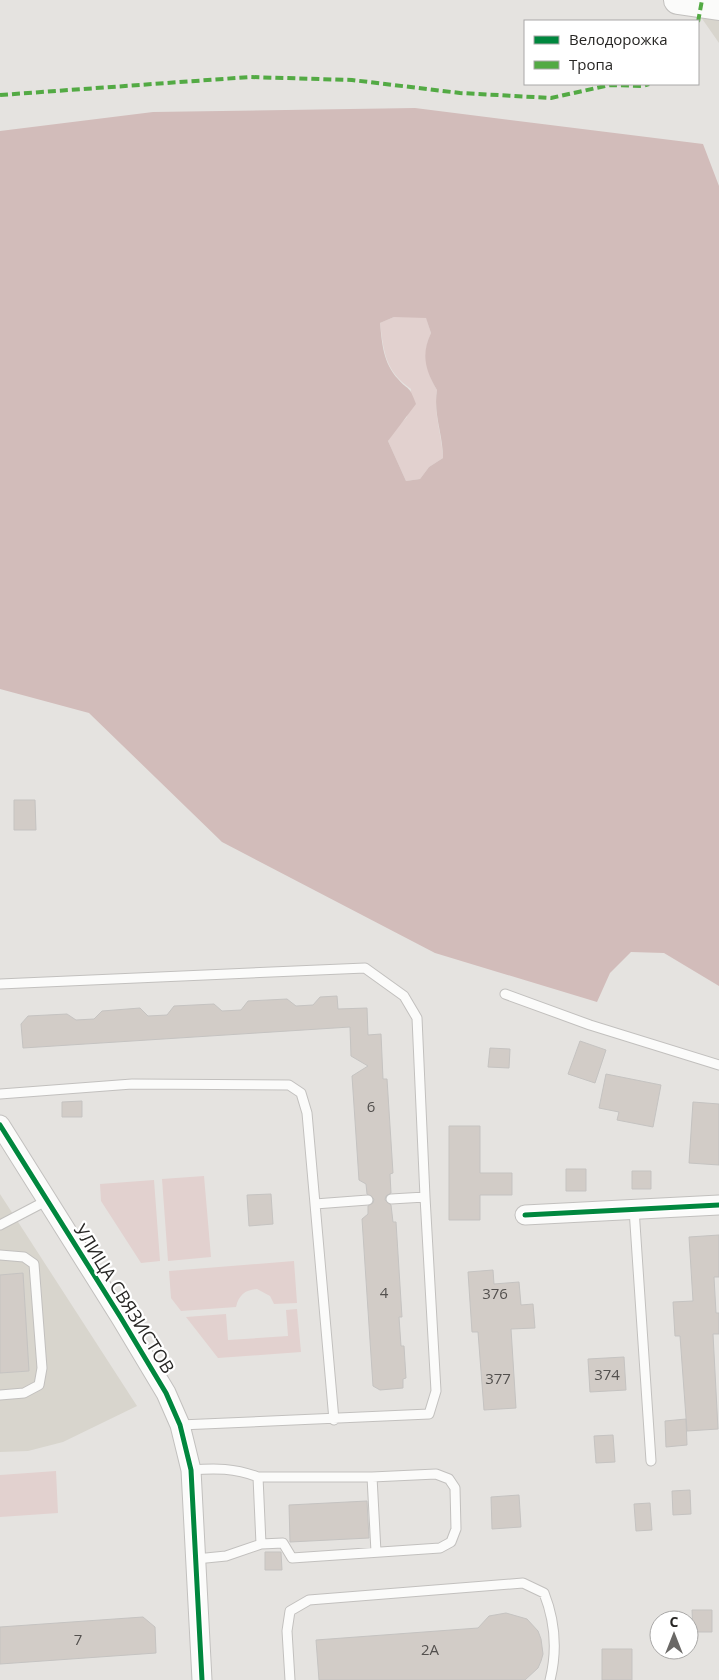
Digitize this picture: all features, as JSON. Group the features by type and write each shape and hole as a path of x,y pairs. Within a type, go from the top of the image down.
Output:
{"highway":[{"path":"678,0 719,6"}],"street":[{"name":"УЛИЦА СВЯЗИСТОВ","path":"0,1125 131,1334 166,1393 180,1425 191,1470 202,1680"},
{"path":"525,1215 719,1206"}],"lane":[{"path":"0,984 365,968 404,996 417,1018 436,1390 429,1414 334,1420 265,1420 180,1425"},
{"path":"505,994 590,1025 719,1065"},
{"path":"0,1094 132,1084 289,1085 301,1093 307,1113 334,1420"},
{"path":"391,1199 425,1197"},
{"path":"315,1204 368,1200"},
{"path":"0,1225 46,1201"},
{"path":"634,1209 651,1461"},
{"path":"0,1255 24,1257 34,1264 42,1368 39,1385 24,1393 0,1395"},
{"path":"191,1470 219,1467 241,1471 258,1478 372,1478 436,1474 449,1479 455,1488 456,1529 450,1542 440,1548 292,1558 283,1543 261,1544 226,1556 196,1559"},
{"path":"258,1478 261,1544"},
{"path":"372,1478 376,1552"},
{"path":"290,1680 288,1632 290,1611 309,1600 523,1583 544,1593 550,1609 555,1660 550,1680"}],"shaded area":[{"path":"689,0 719,0 719,43"},
{"path":"415,108 703,144 719,186 719,986 664,953 631,952 610,973 597,1002 435,953 222,842 89,713 0,689 0,131 153,112","holes":["394,317 426,318 431,333 425,355 427,369 437,390 436,407 443,458 429,467 420,479 406,481 388,441 416,404 410,391 393,373 386,360 380,323"]},
{"path":"394,317 426,317 431,333 428,340 426,362 437,390 436,407 443,458 429,467 420,479 406,481 388,441 396,428 407,417 411,389 396,375 387,361 380,323"},
{"path":"204,1176 211,1257 168,1261 162,1179"},
{"path":"154,1180 160,1261 141,1263 101,1201 100,1184"},
{"path":"0,1194 137,1406 63,1442 28,1451 0,1452"},
{"path":"294,1261 297,1303 274,1304 270,1296 257,1289 243,1294 236,1307 181,1311 171,1298 169,1271"},
{"path":"297,1309 301,1352 218,1358 186,1317 226,1314 228,1340 288,1336 286,1310"},
{"path":"56,1471 58,1513 0,1517 0,1475"}],"building":[{"path":"14,800 35,800 36,830 14,830"},
{"path":"337,996 338,1009 367,1008 368,1035 381,1034 383,1079 387,1079 393,1173 390,1174 391,1193 386,1196 385,1200 391,1205 393,1222 396,1222 402,1317 399,1317 401,1346 404,1346 406,1378 403,1379 403,1388 380,1390 373,1386 362,1219 368,1214 368,1206 373,1203 374,1199 367,1194 366,1184 359,1180 352,1076 368,1066 351,1056 350,1027 23,1048 21,1024 28,1016 67,1014 76,1020 94,1019 102,1011 140,1008 148,1016 167,1015 174,1006 214,1004 222,1011 241,1010 248,1001 287,999 296,1006 313,1005 320,997"},
{"path":"580,1041 606,1050 595,1083 568,1074"},
{"path":"490,1048 510,1049 509,1068 488,1067"},
{"path":"606,1074 661,1085 653,1127 617,1120 619,1112 599,1108"},
{"path":"82,1101 82,1117 62,1117 62,1102"},
{"path":"693,1102 719,1104 719,1165 689,1163"},
{"path":"449,1126 480,1126 480,1173 512,1173 512,1195 480,1195 480,1220 449,1220"},
{"path":"566,1169 586,1169 586,1191 566,1191"},
{"path":"632,1171 651,1171 651,1189 632,1189"},
{"path":"271,1194 273,1224 249,1226 247,1195"},
{"path":"719,1235 719,1277 714,1277 716,1313 719,1313 719,1334 713,1334 718,1429 687,1431 680,1336 675,1336 673,1302 693,1301 689,1237"},
{"path":"493,1270 494,1284 519,1282 521,1305 533,1304 535,1328 511,1329 516,1408 484,1410 478,1332 472,1332 468,1272"},
{"path":"23,1273 29,1371 0,1373 0,1275"},
{"path":"624,1357 626,1390 590,1392 588,1359"},
{"path":"686,1419 687,1445 666,1447 665,1421"},
{"path":"613,1435 615,1462 596,1463 594,1436"},
{"path":"690,1490 691,1514 673,1515 672,1491"},
{"path":"519,1495 521,1527 492,1529 491,1497"},
{"path":"367,1501 369,1538 290,1542 289,1505"},
{"path":"650,1503 652,1530 636,1531 634,1504"},
{"path":"265,1552 281,1552 282,1570 265,1570"},
{"path":"699,1610 712,1610 712,1632 699,1632"},
{"path":"506,1613 527,1619 538,1631 541,1639 543,1654 541,1661 538,1668 525,1680 319,1680 316,1640 478,1628 489,1616"},
{"path":"143,1617 155,1627 156,1653 0,1664 0,1627"},
{"path":"602,1649 632,1649 632,1680 602,1680"}],"marked path":[{"path":"698,20 702,0"},
{"path":"0,95 250,77 352,80 460,93 551,98 610,85"},
{"path":"610,85 646,85"}],"cycle path":[{"path":"0,1125 121,1318 166,1393 180,1425 191,1470 202,1680"},
{"path":"525,1215 719,1205"}]}
